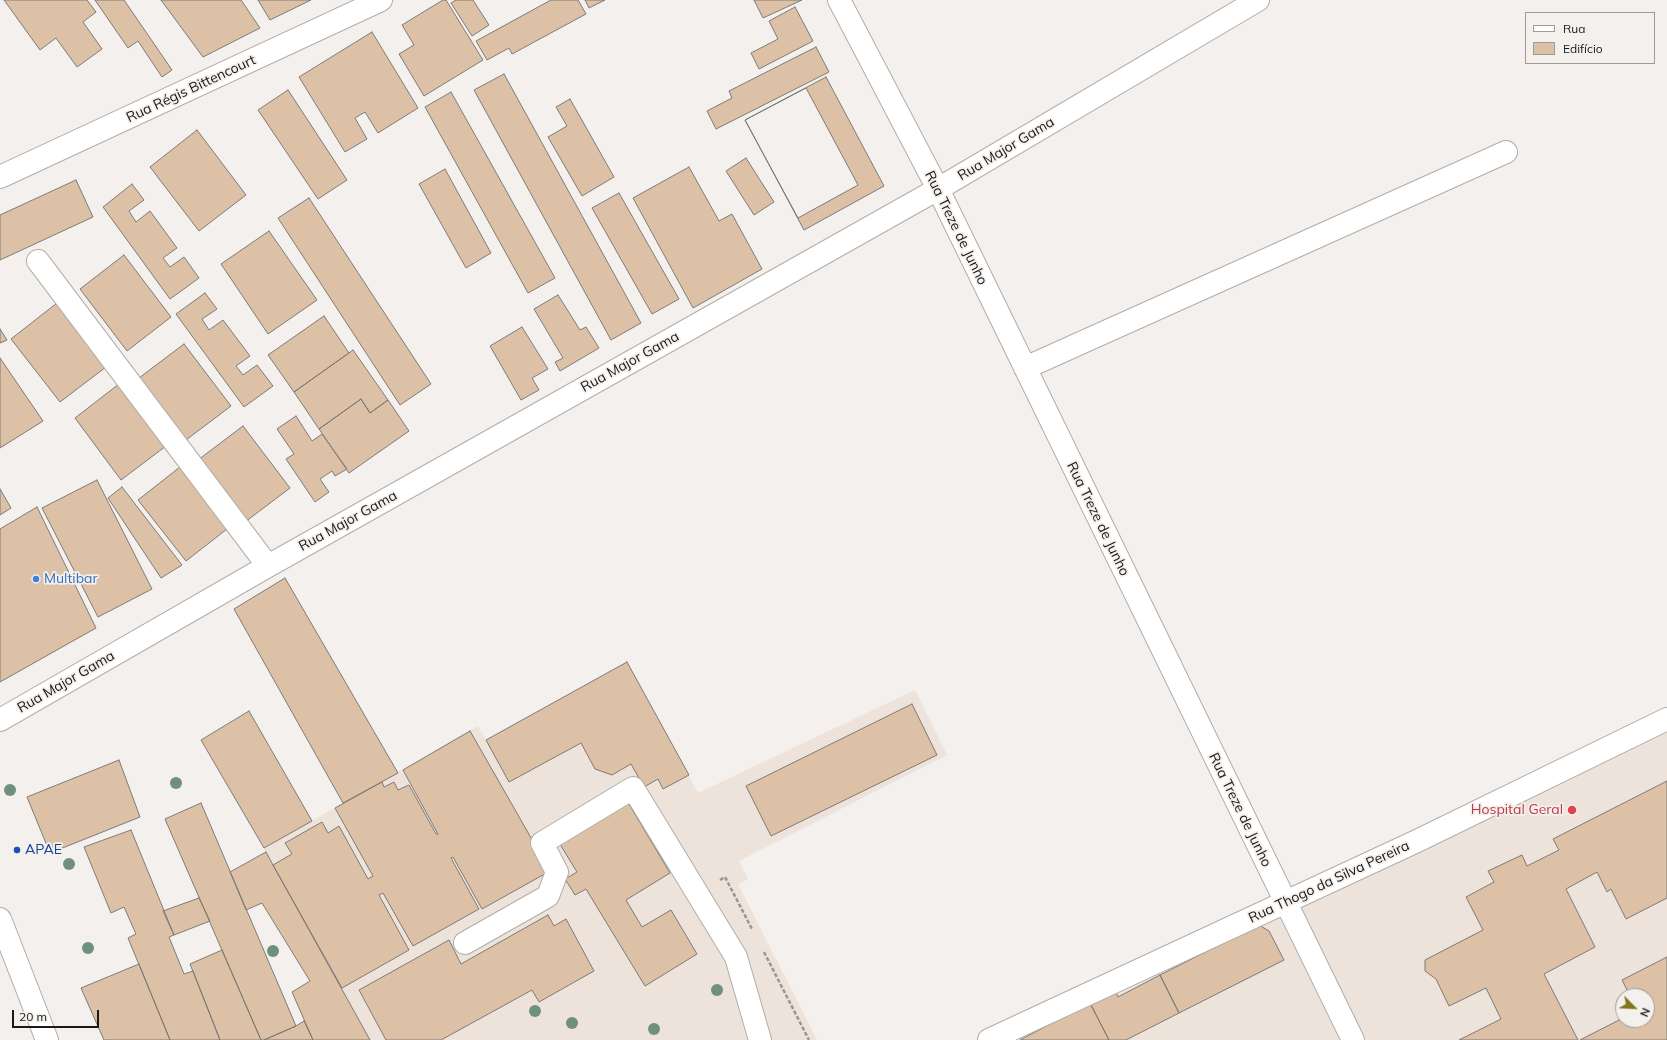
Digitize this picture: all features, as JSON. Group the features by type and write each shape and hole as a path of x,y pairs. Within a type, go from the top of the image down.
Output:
{"street":[{"name":"Rua Régis Bittencourt","path":"0,177 381,0"},
{"name":"Rua Treze de Junho","path":"839,0 938,189 1353,1040"},
{"name":"Rua Major Gama","path":"0,720 268,566 938,189 1258,0"},
{"path":"1025,368 1506,152"},
{"path":"38,261 268,566"},
{"name":"Rua Thogo da Silva Pereira","path":"989,1040 1417,841 1667,719"},
{"path":"465,943 548,896 557,872 542,843 633,788 736,957 760,1040"},
{"path":"0,919 47,1040"}],"shaded area":[{"path":"627,662 698,793 915,690 947,755 739,861 748,879 738,884 817,1040 370,1040 264,848 478,726 486,740"},
{"name":"Hospital Geral","path":"1667,716 1667,1040 1353,1040 1285,903"},
{"path":"1280,918 1340,1040 1020,1040"}],"building":[{"path":"4,0 87,0 96,12 83,22 102,49 77,67 56,38 40,50"},
{"path":"95,0 124,0 172,70 162,77 138,41 128,48"},
{"path":"161,0 241,0 260,28 203,57"},
{"path":"258,0 311,0 270,20"},
{"path":"443,0 446,0 483,60 424,96 399,54 414,45 402,25"},
{"path":"456,0 473,0 489,25 472,36 451,3"},
{"path":"551,0 578,0 586,14 512,54 509,48 487,60 476,41"},
{"path":"585,0 605,0 589,8"},
{"path":"754,0 802,0 763,18"},
{"path":"795,7 813,41 759,69 751,53 778,39 769,21"},
{"path":"372,32 418,108 378,133 365,112 355,118 367,139 345,152 299,77"},
{"path":"816,47 829,72 716,129 707,111 732,98 729,91"},
{"path":"504,74 641,323 611,340 474,90"},
{"path":"826,77 884,186 804,230 745,120"},
{"path":"806,88 858,185 798,218 745,120"},
{"path":"288,90 347,180 318,199 258,110"},
{"path":"451,92 555,278 528,293 425,107"},
{"path":"570,99 614,177 582,196 548,137 567,126 556,107"},
{"path":"197,130 246,195 199,231 150,167"},
{"path":"746,158 774,202 754,215 726,171"},
{"path":"689,167 719,221 732,214 762,269 693,308 633,198"},
{"path":"445,169 491,253 466,268 419,184"},
{"path":"76,180 93,217 0,260 0,215"},
{"path":"132,184 144,200 129,211 136,222 150,211 177,248 163,258 170,267 184,257 199,278 170,299 103,207"},
{"path":"619,193 679,299 652,314 592,208"},
{"path":"309,198 431,384 400,405 278,218"},
{"path":"269,231 317,300 268,334 221,264"},
{"path":"124,255 171,317 127,351 80,289"},
{"path":"205,293 217,309 202,319 209,330 223,320 250,356 236,366 243,375 257,365 273,386 244,407 176,314"},
{"path":"558,295 580,330 586,327 599,348 560,371 555,362 563,358 534,309"},
{"path":"57,303 106,367 60,402 11,339"},
{"path":"324,316 349,353 294,392 268,355"},
{"path":"522,327 548,369 532,378 539,390 521,400 490,346"},
{"path":"0,329 7,340 0,343"},
{"path":"184,344 231,406 186,440 139,378"},
{"path":"353,350 388,400 370,413 361,399 319,429 294,392"},
{"path":"0,358 43,421 0,448"},
{"path":"119,384 166,446 121,480 75,418"},
{"path":"361,399 370,413 388,400 409,431 349,473 319,429"},
{"path":"296,416 312,441 322,434 347,469 335,476 332,471 320,479 329,492 315,502 286,459 294,454 277,429"},
{"path":"243,426 290,488 245,522 198,460"},
{"path":"180,467 227,529 186,561 138,500"},
{"path":"97,480 152,589 98,617 42,508"},
{"path":"122,487 182,565 161,578 108,498"},
{"path":"0,489 11,508 0,515"},
{"name":"Multibar","path":"37,507 96,628 0,682 0,529"},
{"path":"285,578 398,773 343,803 234,609"},
{"path":"627,662 689,775 663,789 658,779 644,787 631,764 612,775 595,769 581,743 509,782 486,740"},
{"path":"912,704 937,755 771,836 746,786"},
{"path":"249,711 312,821 264,848 201,740"},
{"path":"470,731 550,871 482,909 453,857 451,858 479,909 413,946 383,893 379,895 409,950 342,988 273,865 292,854 285,843 322,822 328,833 339,826 368,879 373,876 335,808 382,782 384,787 394,782 398,790 409,785 436,834 438,834 403,770"},
{"path":"119,760 140,817 50,853 27,797"},
{"path":"1667,781 1667,898 1626,919 1611,889 1607,892 1597,872 1566,889 1595,947 1544,974 1578,1040 1459,1040 1501,1019 1486,988 1449,1006 1436,979 1425,971 1425,960 1483,930 1466,897 1494,882 1488,871 1522,855 1527,866 1559,850 1553,839"},
{"path":"626,799 670,873 626,900 642,927 671,910 697,954 645,986 586,889 575,895 565,879 577,872 558,841"},
{"path":"201,803 296,1026 264,1040 261,1040 165,819"},
{"path":"131,830 174,935 169,937 184,974 193,971 220,1040 170,1040 128,938 136,934 124,907 111,913 84,847"},
{"path":"266,852 370,1040 313,1040 292,992 310,981 262,903 246,910 230,872"},
{"path":"199,898 210,921 174,935 163,911"},
{"path":"548,915 554,926 566,919 594,971 539,1002 532,990 441,1040 386,1040 359,990 449,940 461,964"},
{"path":"1259,925 1269,931 1284,960 1179,1013 1160,975"},
{"path":"222,950 261,1040 220,1040 190,964"},
{"path":"1667,957 1667,1040 1580,1040 1615,1022 1615,1028 1655,1028 1655,988 1626,988 1622,980"},
{"path":"139,964 170,1040 104,1040 81,988"},
{"path":"1160,975 1179,1013 1126,1040 1109,1040 1090,1003 1115,990 1118,997"},
{"path":"1090,1003 1109,1040 1020,1040"},
{"path":"304,1021 313,1040 264,1040 296,1026"}],"place":[{"name":"Multibar","path":"36,579"},
{"name":"Hospital Geral","path":"1572,810"},
{"name":"APAE","path":"17,850"}]}
